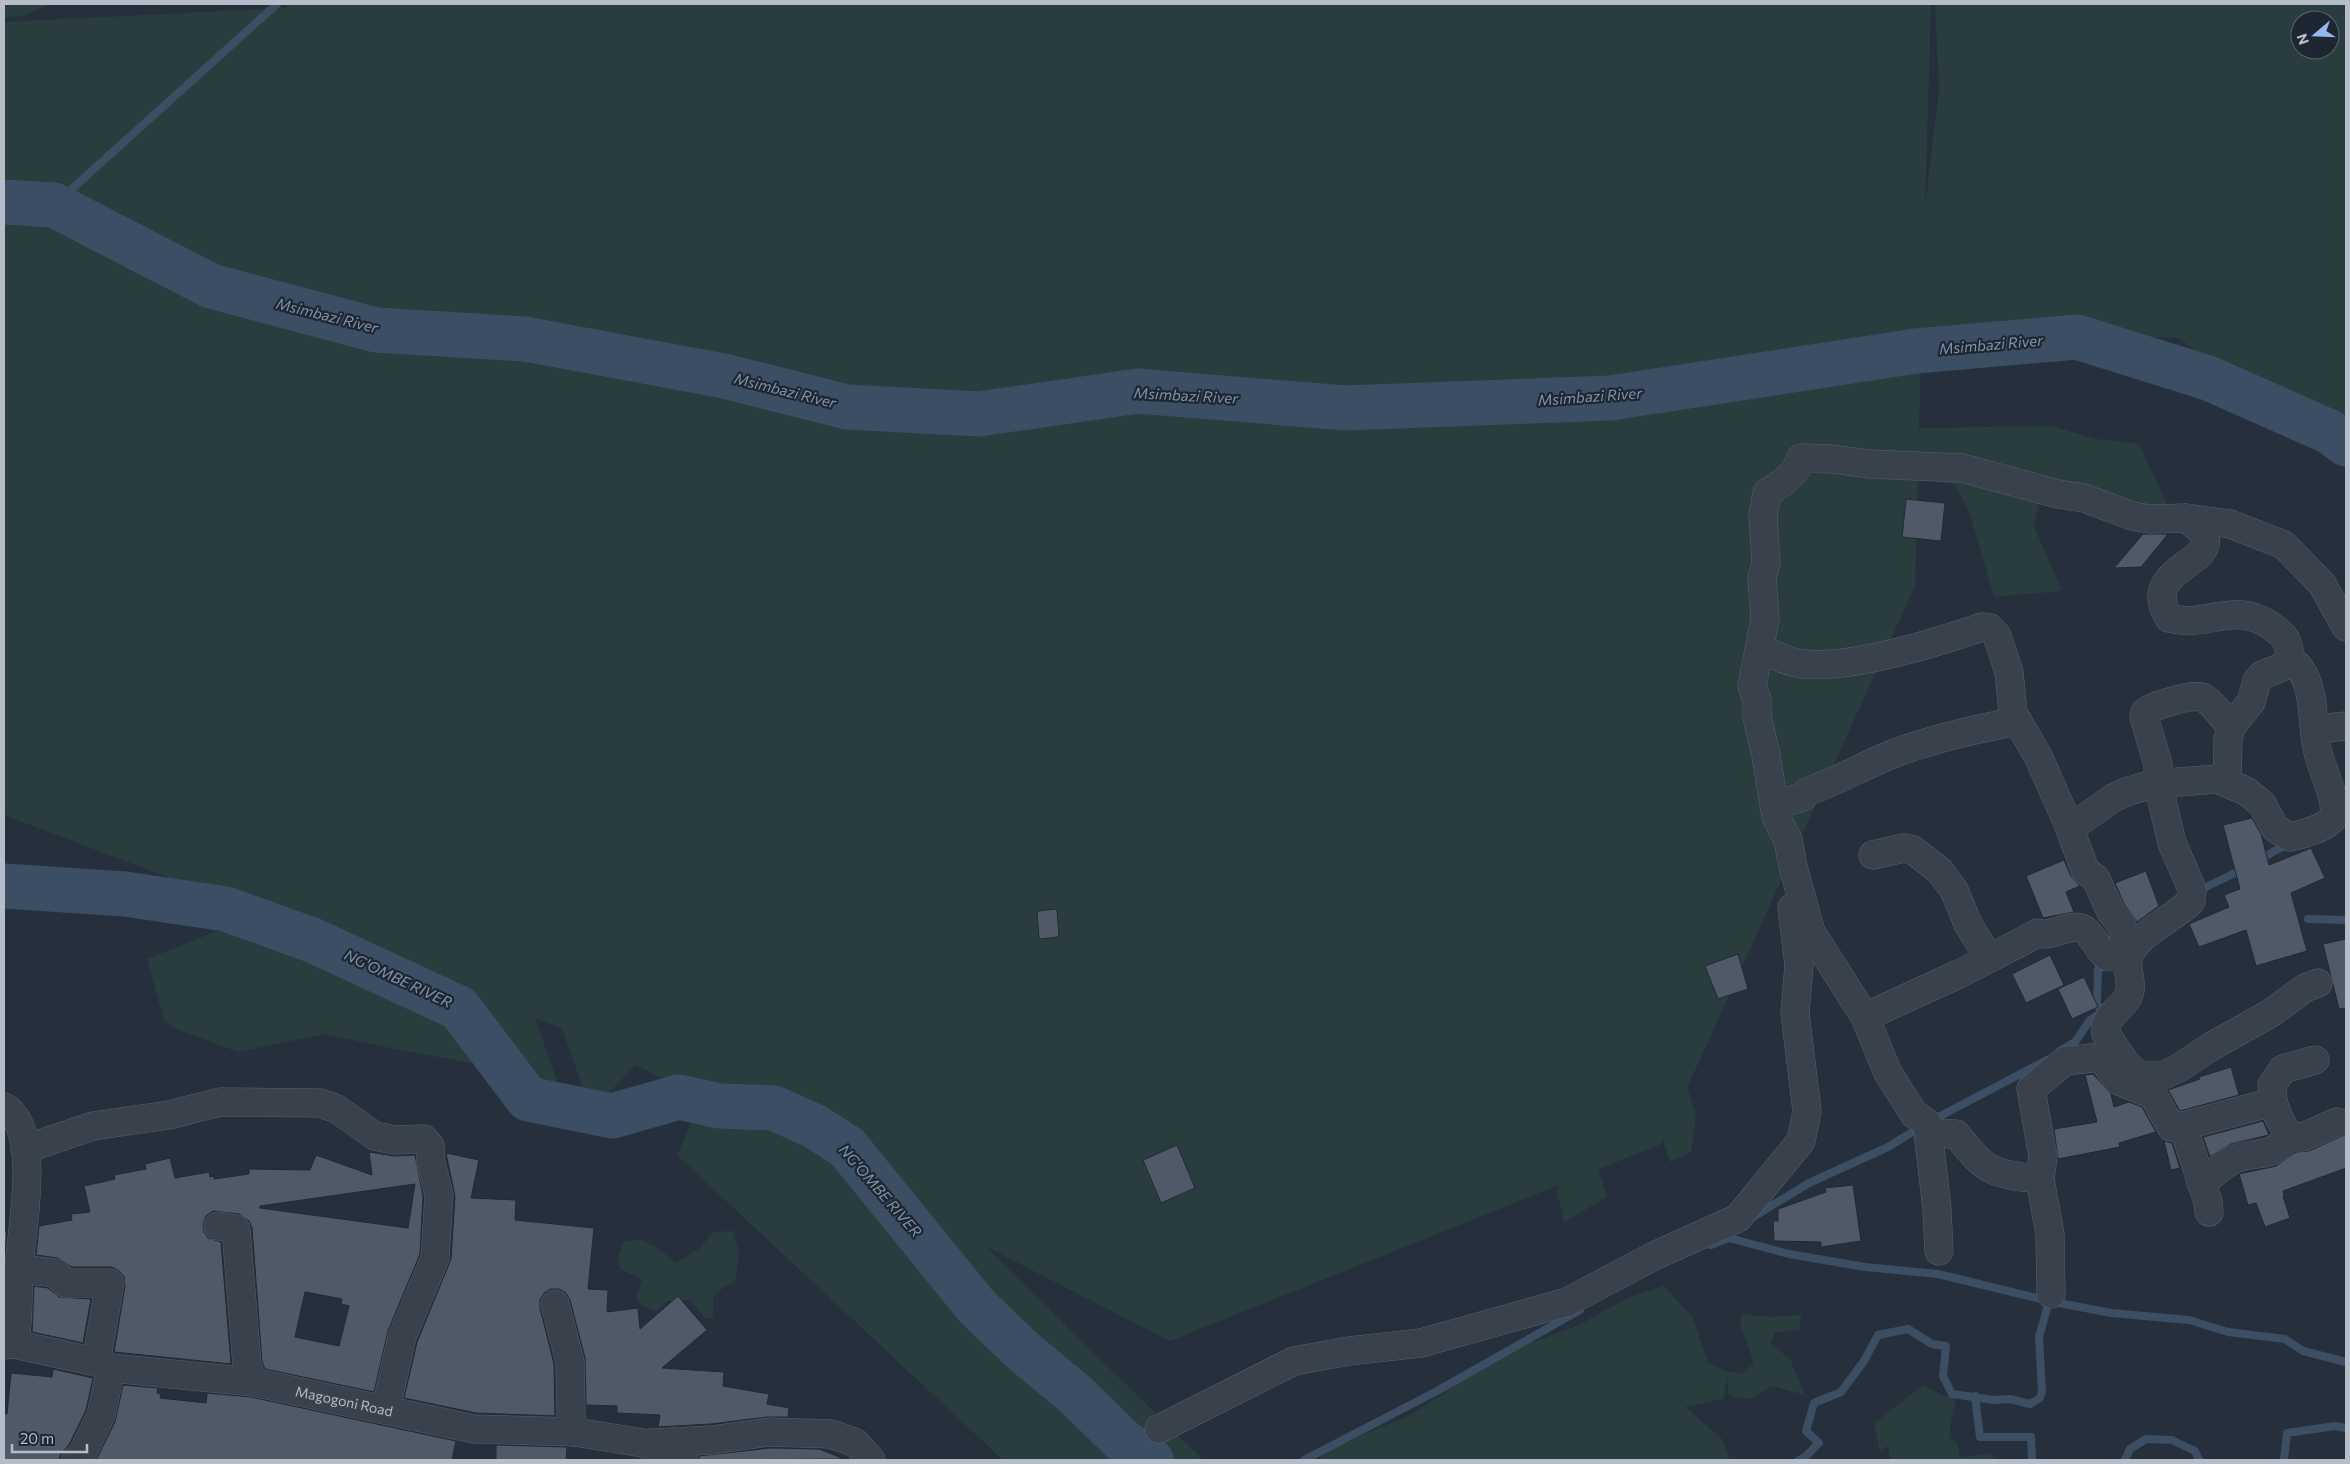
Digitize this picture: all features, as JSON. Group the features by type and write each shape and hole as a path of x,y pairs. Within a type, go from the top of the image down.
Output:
{"street":[{"path":"1939,1250 1930,1133 1927,1124 1914,1114 1888,1073 1865,1017 1812,932 1792,866 1788,840 1776,817 1757,717 1757,700 1752,686 1765,620 1762,578 1766,563 1764,503 1767,493 1788,479 1797,469 1800,458 1832,459 1869,464 1962,468 2058,494 2084,498 2132,516 2150,520 2186,518 2230,524 2284,546 2322,584 2346,626"},
{"path":"2186,518 2203,531 2206,542 2205,548 2165,582 2161,592 2168,618 2186,620 2227,614 2250,615 2271,625 2286,638 2289,657 2286,665"},
{"path":"1760,648 1778,658 1803,664 1832,663 1874,657 1982,627 1990,628 1997,636 2009,672 2014,713 2039,758 2068,824 2085,870 2096,879 2111,912 2122,926 2126,948 2115,956 2106,956 2097,948 2090,935 2083,929 2072,927 2045,935 2038,932 1961,974 1865,1017"},
{"path":"2068,824 2079,822 2113,798 2126,792 2158,783 2190,783 2217,779 2246,791 2262,804 2275,828 2290,837 2308,833 2332,820 2335,812 2334,803 2320,760 2306,674 2297,665 2286,665 2262,675 2257,681 2251,702 2231,727 2228,740 2227,782"},
{"path":"2231,727 2208,701 2201,697 2181,699 2147,710 2144,716 2158,764 2158,783 2172,843 2192,889 2191,901 2162,925 2142,936 2128,956 2127,965 2131,981 2128,997 2114,1012 2105,1029 2126,1064 2140,1076 2162,1076 2179,1068 2212,1046 2270,1013 2305,988 2318,983"},
{"path":"1775,804 1803,797 1807,792 1894,754 1927,742 1958,733 2018,721"},
{"path":"2315,729 2346,726"},
{"path":"1159,1428 1294,1361 1349,1351 1421,1344 1567,1302 1654,1256 1738,1218 1801,1142 1807,1111 1795,1013 1799,965 1791,894 1788,840"},
{"path":"1873,856 1904,848 1912,850 1940,871 1954,890 1968,924 1989,958"},
{"path":"2051,1294 2050,1234 2040,1179 2043,1157 2031,1088 2065,1061 2101,1058 2117,1080 2153,1095 2171,1127 2184,1126 2274,1102"},
{"path":"2289,1136 2278,1116 2272,1085 2283,1069 2315,1060"},
{"path":"25,1148 93,1126 169,1115 220,1102 320,1103 337,1110 375,1136 394,1140 424,1139 430,1146 431,1163 439,1195 435,1258 402,1337 386,1408"},
{"path":"4,1107 11,1111 19,1122 25,1148 27,1205 22,1229 18,1269 18,1324 9,1344"},
{"path":"2289,1136 2304,1136 2337,1122"},
{"path":"2184,1126 2208,1202 2208,1212"},
{"path":"1930,1133 1956,1134 1981,1164 1995,1172 2040,1179"},
{"path":"2201,1183 2236,1158 2265,1154 2282,1146 2289,1136"},
{"path":"218,1226 236,1229 247,1365 253,1382"},
{"path":"18,1269 56,1273 65,1283 110,1283 101,1415 81,1456 76,1460"},
{"path":"555,1304 570,1362 571,1418 576,1432"},
{"name":"Magogoni Road","path":"9,1344 104,1365 253,1382 386,1408 474,1429 576,1432 643,1443 684,1460"},
{"path":"643,1443 712,1440 769,1432 831,1434 856,1443 871,1460"}],"green space":[{"path":"4,4 51,4 24,16 4,17"},
{"path":"289,4 1931,4 1925,208 1939,89 1935,4 2346,4 2346,463 2179,338 1922,328 1919,428 2051,426 2096,439 2139,444 2173,517 2041,497 2034,526 2062,591 1994,597 1969,511 1955,485 1918,479 1915,586 1687,1088 1696,1114 1691,1152 1670,1162 1663,1140 1661,1144 1598,1169 1607,1197 1564,1222 1557,1191 1559,1185 1170,1341 985,1246 1203,1460 1003,1460 677,1155 702,1099 636,1065 591,1111 562,1028 535,1018 570,1118 484,1065 399,1050 325,1034 238,1052 176,1029 164,1020 147,959 262,913 4,815 4,22 286,8"},
{"path":"733,1231 739,1253 735,1282 725,1286 713,1297 713,1318 705,1318 690,1300 667,1301 657,1311 640,1305 637,1296 642,1279 620,1269 618,1257 623,1242 639,1239 656,1247 676,1263 700,1248 713,1232"},
{"path":"1664,1286 1693,1318 1708,1363 1729,1372 1740,1374 1754,1364 1740,1323 1741,1314 1769,1317 1801,1315 1800,1330 1775,1332 1771,1344 1790,1359 1805,1395 1772,1386 1750,1399 1735,1397 1728,1393 1728,1376 1723,1399 1685,1407 1722,1439 1730,1460 1320,1460 1322,1451 1411,1415 1507,1351 1575,1327 1630,1297"},
{"path":"1924,1385 1940,1395 1956,1398 1950,1427 1950,1438 1957,1443 1960,1457 1992,1453 1994,1460 1891,1460 1888,1446 1880,1451 1874,1423"}],"building":[{"path":"1906,499 1945,503 1941,541 1902,537"},
{"path":"2143,534 2168,534 2141,567 2114,568"},
{"path":"2252,818 2261,834 2269,865 2311,848 2325,878 2291,893 2307,951 2256,966 2246,930 2199,947 2189,924 2229,907 2224,895 2240,889 2223,825"},
{"path":"2064,860 2071,876 2080,886 2066,892 2074,912 2043,918 2026,876"},
{"path":"2146,871 2159,906 2137,922 2124,904 2115,883"},
{"path":"1057,909 1059,937 1039,939 1037,911"},
{"path":"2346,939 2346,1008 2339,1009 2323,944"},
{"path":"1738,954 1748,989 1718,999 1705,966"},
{"path":"2050,955 2064,985 2026,1003 2012,974"},
{"path":"2084,977 2098,1007 2072,1019 2058,989"},
{"path":"2231,1067 2239,1095 2180,1111 2168,1090 2200,1079 2199,1077"},
{"path":"2093,1074 2111,1094 2114,1107 2129,1102 2142,1107 2156,1132 2119,1143 2120,1147 2058,1159 2054,1129 2097,1122 2085,1075"},
{"path":"2263,1121 2269,1135 2231,1144 2210,1157 2203,1137"},
{"path":"2346,1134 2346,1168 2283,1191 2290,1218 2265,1227 2256,1203 2248,1205 2239,1174 2276,1166 2296,1152 2309,1151"},
{"path":"2164,1141 2172,1143 2180,1168 2171,1170"},
{"path":"1177,1145 1195,1188 1161,1203 1143,1160"},
{"path":"369,1152 394,1156 415,1155 423,1196 420,1254 388,1331 374,1392 265,1369 262,1362 252,1228 249,1221 239,1214 213,1211 206,1216 203,1224 204,1232 208,1238 221,1242 231,1364 114,1352 125,1286 124,1276 118,1270 111,1267 72,1267 58,1258 36,1255 39,1226 72,1220 71,1214 90,1212 84,1186 115,1179 114,1175 146,1169 145,1164 170,1158 175,1178 209,1172 210,1177 214,1176 214,1179 249,1174 249,1169 310,1170 316,1155 372,1175","holes":["415,1184 408,1228 260,1208 260,1206","305,1292 342,1299 341,1304 349,1306 339,1346 295,1337"]},
{"path":"446,1153 479,1160 471,1198 516,1200 515,1220 594,1228 588,1289 608,1290 607,1312 638,1308 640,1329 678,1296 707,1330 662,1368 724,1372 723,1386 769,1394 767,1404 789,1408 788,1417 767,1417 711,1424 658,1427 660,1415 617,1413 617,1406 586,1405 585,1358 570,1300 566,1293 559,1289 551,1289 544,1293 540,1300 540,1308 554,1364 555,1416 476,1413 404,1398 417,1342 451,1259 455,1196"},
{"path":"1853,1185 1861,1241 1821,1247 1821,1242 1774,1241 1773,1221 1778,1221 1778,1209 1826,1192 1825,1188"},
{"path":"4,1232 7,1232 4,1263"},
{"path":"34,1286 48,1288 59,1297 91,1299 83,1343 32,1332"},
{"path":"53,1369 93,1378 86,1410 69,1445 61,1453 59,1460 4,1460 4,1414 7,1414 11,1373 52,1377"},
{"path":"123,1385 158,1388 157,1393 161,1394 160,1398 206,1403 207,1393 251,1397 456,1441 452,1460 96,1460 115,1422"},
{"path":"496,1445 567,1447 566,1460 496,1460"},
{"path":"770,1448 819,1449 844,1459 699,1460 699,1456"}],"waterway":[{"path":"54,205 277,4"},
{"name":"Msimbazi River","path":"4,202 54,205 211,286 376,330 525,339 724,376 847,407 979,414 1138,391 1345,408 1610,398 1916,351 2077,337 2208,378 2330,432 2346,444"},
{"path":"2259,861 2290,844"},
{"path":"2196,892 2245,868"},
{"name":"NG'OMBE RIVER","path":"4,886 125,894 226,909 312,940 459,1008 528,1099 612,1116 679,1097 719,1106 774,1108 814,1126 847,1147 977,1307 1023,1351 1076,1395 1123,1441 1151,1460"},
{"path":"2308,919 2346,920"},
{"path":"2060,1051 2075,1042 2090,1020 2101,1013 2097,1002 2098,969 2109,965"},
{"path":"1753,1217 1809,1183 1888,1147 1927,1123 2047,1060"},
{"path":"1711,1245 1729,1238 1789,1254 1865,1267 1938,1274 2049,1301 2111,1313 2189,1320 2228,1332 2285,1339 2303,1351 2346,1362"},
{"path":"1799,1460 1805,1457 1819,1443 1806,1431 1814,1403 1841,1392 1864,1361 1878,1335 1908,1329 1932,1344 1946,1346 1943,1376 1952,1394 1994,1400 2010,1399 2030,1404 2040,1398 2042,1391 2039,1337 2049,1301"},
{"path":"1304,1460 1437,1391 1580,1310"},
{"path":"1975,1396 1980,1437 2031,1437 2032,1460"},
{"path":"2284,1460 2287,1433 2335,1426 2346,1428"},
{"path":"2125,1460 2130,1449 2146,1439 2172,1440 2195,1451 2199,1460"}]}
